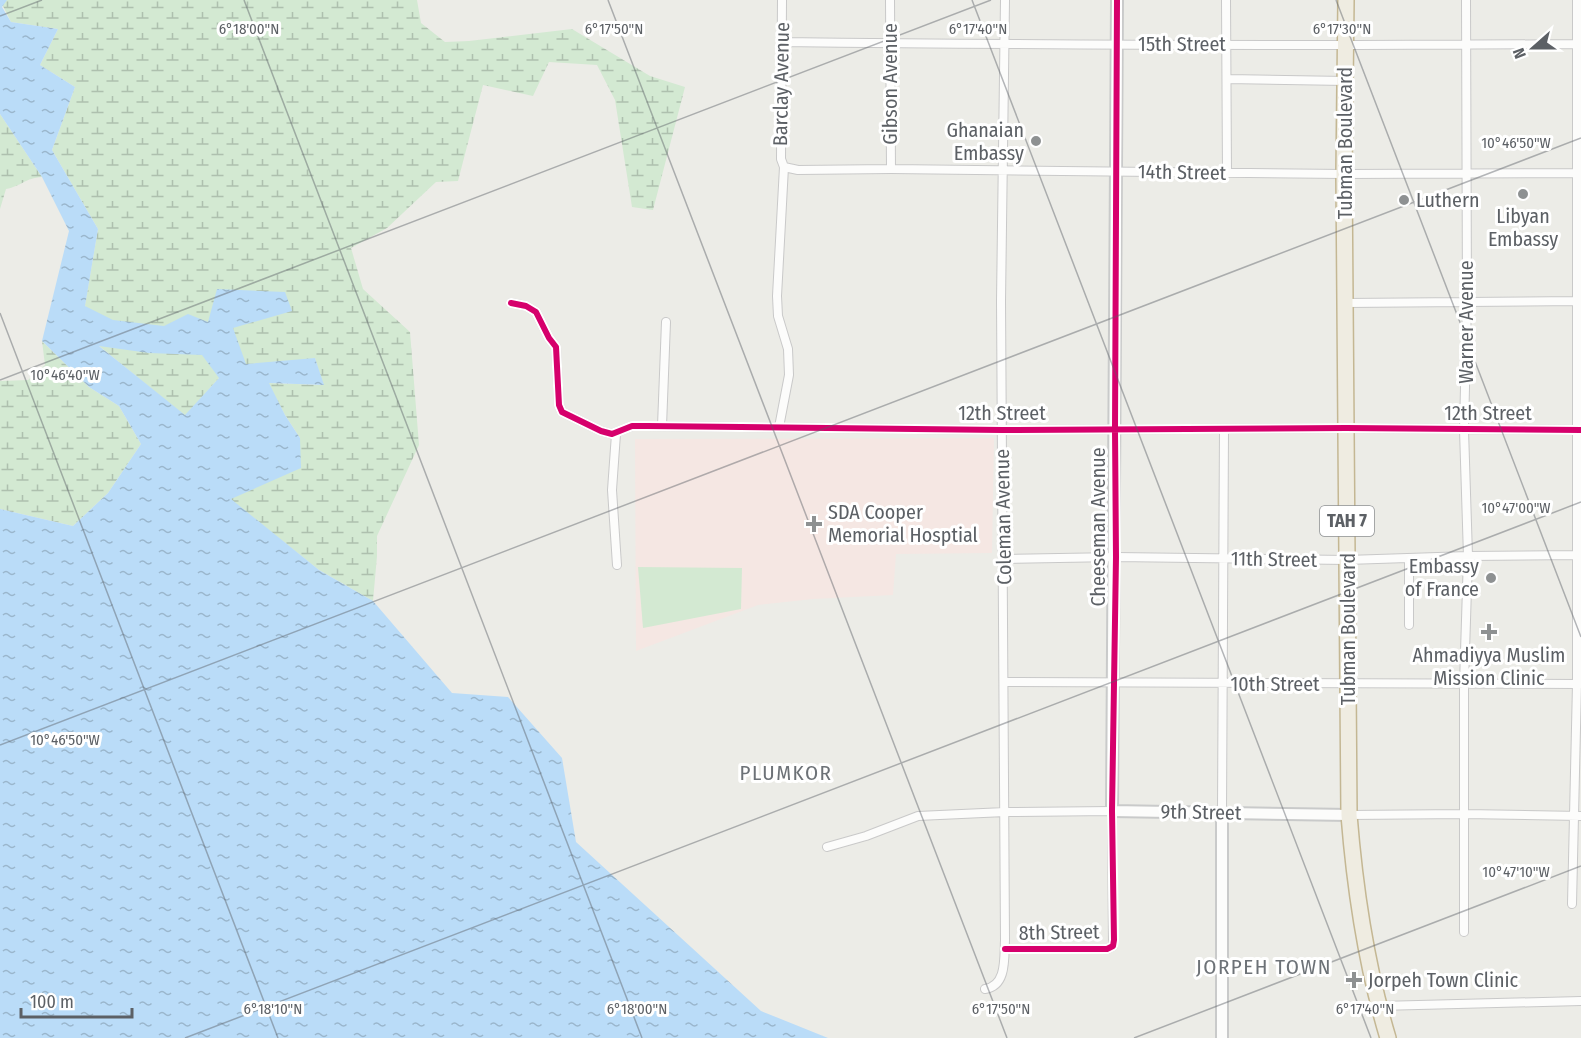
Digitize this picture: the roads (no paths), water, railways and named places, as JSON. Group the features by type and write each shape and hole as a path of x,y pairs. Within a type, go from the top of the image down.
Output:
{"highway":[{"name":"Tubman Boulevard","path":"1346,0 1344,174 1349,815 1359,905 1378,1006 1388,1038"}],"street":[{"name":"Barclay Avenue","path":"779,427 789,375 788,349 778,316 777,296 784,167 781,159 782,0"},
{"name":"Gibson Avenue","path":"890,0 891,169"},
{"name":"Coleman Avenue","path":"985,989 993,988 1000,980 1005,948 1002,430 1005,0"},
{"name":"Cheeseman Avenue","path":"1113,946 1117,0"},
{"path":"1226,0 1227,173"},
{"name":"Warner Avenue","path":"1464,932 1464,684 1468,556 1464,430 1467,301 1466,0"},
{"path":"1572,904 1578,816 1579,684 1579,44 1577,0"},
{"name":"15th Street","path":"782,42 1466,46 1579,44"},
{"path":"1227,79 1346,81"},
{"name":"14th Street","path":"784,167 798,170 1344,174 1579,173"},
{"path":"1346,303 1579,301"},
{"path":"511,303 526,306 536,312 556,347 559,405 562,412 601,431 616,434 612,490 617,565"},
{"path":"662,426 666,322"},
{"name":"12th Street","path":"616,434 632,426 1002,430 1346,428 1579,430"},
{"path":"1222,1038 1224,429"},
{"name":"11th Street","path":"1003,559 1116,557 1347,560 1579,555"},
{"path":"1408,558 1409,625"},
{"name":"10th Street","path":"1005,682 1579,684"},
{"name":"9th Street","path":"827,847 866,836 918,816 1005,812 1113,810 1349,815 1578,816"},
{"name":"8th Street","path":"1005,948 1107,949 1113,946"},
{"path":"1378,1006 1581,1001"}],"water":[{"path":"0,0 7,0 2,7 11,22 58,29 40,65 75,87 52,150 98,229 85,306 113,320 164,326 188,314 208,322 217,289 285,292 292,311 233,328 246,364 315,358 324,385 269,383 300,438 301,468 231,499 319,570 373,601 452,693 508,697 562,758 576,842 761,1011 828,1038 0,1038 0,509 73,526 108,493 141,444 119,406 89,387 42,341 69,231 42,177 0,114","holes":["99,346 149,353 202,355 219,378 185,415"]}],"place":[{"name":"Ghanaian Embassy","path":"1036,141"},
{"name":"Libyan Embassy","path":"1523,194"},
{"name":"Luthern","path":"1404,200"},
{"name":"SDA Cooper Memorial Hosptial","path":"814,524"},
{"name":"Embassy of France","path":"1491,578"},
{"name":"Ahmadiyya Muslim Mission Clinic","path":"1489,632"},
{"name":"Jorpeh Town Clinic","path":"1354,980"}],"district":[{"name":"PLUMKOR","path":"786,773"},
{"name":"JORPEH TOWN","path":"1264,967"}]}
